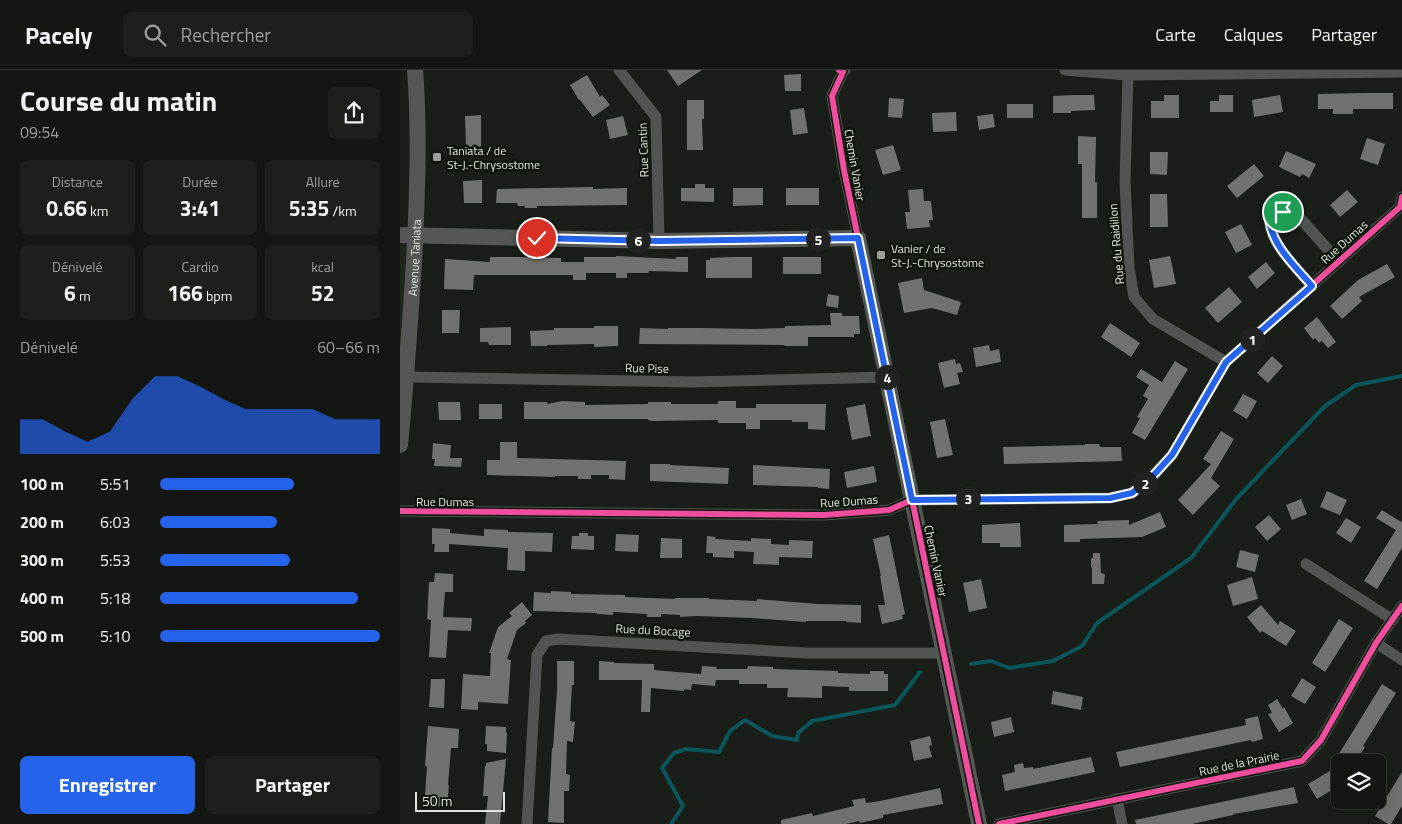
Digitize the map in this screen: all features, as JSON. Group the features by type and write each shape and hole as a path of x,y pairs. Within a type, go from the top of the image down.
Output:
{"street":[{"name":"Avenue Taniata","path":"400,445 407,377 408,235 418,112 415,70"},
{"name":"Rue Cantin","path":"619,70 656,117 659,241"},
{"name":"Chemin Vanier","path":"846,70 843,72 832,96 844,170 979,824"},
{"path":"1065,70 1128,76 1402,72"},
{"name":"Rue du Raidillon","path":"1128,76 1125,182 1129,268 1134,297 1153,319 1226,362"},
{"name":"Rue Dumas","path":"400,512 824,515 889,510 912,500 1110,498 1132,493 1151,478 1172,455 1226,362 1339,262 1401,204"},
{"path":"1312,286 1279,247 1269,223 1269,214 1283,212 1300,218 1339,262"},
{"path":"408,235 659,241 858,238"},
{"name":"Rue Pise","path":"407,377 692,382 887,377"},
{"path":"1306,564 1393,620"},
{"name":"Rue de la Prairie","path":"999,824 1302,761 1321,740 1376,643 1402,606"},
{"name":"Rue du Bocage","path":"527,824 538,655 546,641 558,638 807,653 944,653"},
{"path":"1376,643 1402,660"},
{"path":"1117,800 1122,824"}],"shaded area":[{"path":"400,235 415,235 400,437"}],"building":[{"path":"667,70 702,70 678,86"},
{"path":"801,74 801,91 785,91 784,75"},
{"path":"587,75 600,97 602,95 610,105 593,117 570,85"},
{"path":"1393,93 1393,109 1353,109 1353,114 1333,114 1333,109 1318,109 1318,94"},
{"path":"1094,95 1095,110 1053,113 1053,96"},
{"path":"1164,95 1179,95 1179,118 1151,118 1151,101 1164,101"},
{"path":"1219,95 1233,95 1233,112 1210,112 1210,101 1219,101"},
{"path":"1280,95 1283,112 1254,117 1252,100"},
{"path":"889,98 904,99 902,118 888,117"},
{"path":"687,100 704,100 704,119 702,119 703,150 687,150"},
{"path":"1007,104 1033,104 1033,118 1007,118"},
{"path":"804,108 808,133 793,135 790,110"},
{"path":"956,112 957,131 933,132 932,113"},
{"path":"993,114 995,127 979,130 977,116"},
{"path":"481,115 481,149 466,149 465,116"},
{"path":"623,116 628,135 610,139 606,120"},
{"path":"1078,136 1096,137 1095,182 1097,182 1097,218 1082,218 1082,164 1078,164"},
{"path":"1367,138 1385,144 1378,165 1360,159"},
{"path":"893,145 901,170 883,175 875,150"},
{"path":"1286,151 1316,164 1309,178 1302,174 1300,177 1279,167"},
{"path":"1150,152 1168,152 1167,175 1150,174"},
{"path":"1254,164 1264,176 1237,198 1227,186"},
{"path":"482,180 482,203 464,203 463,181"},
{"path":"695,184 705,184 705,188 714,188 714,202 681,201 681,188 695,188"},
{"path":"593,187 593,189 627,188 627,205 537,206 537,208 525,208 525,206 518,206 517,203 496,203 497,189"},
{"path":"733,188 763,188 763,205 733,206"},
{"path":"786,188 819,188 819,205 786,205"},
{"path":"923,189 924,201 931,201 933,220 929,220 930,227 907,229 905,212 910,212 908,190"},
{"path":"1347,190 1358,202 1340,217 1330,205"},
{"path":"1150,194 1167,194 1168,227 1150,227"},
{"path":"1241,224 1252,245 1236,253 1225,232"},
{"path":"616,256 676,259 676,257 688,257 688,272 649,271 648,273 627,273 627,278 616,278 616,273 586,273 586,280 573,280 573,275 474,275 473,290 444,289 445,259 490,262 490,257 521,257 561,258 561,262 584,262 584,257"},
{"path":"1170,256 1176,284 1154,288 1149,260"},
{"path":"752,257 752,278 706,278 706,260 710,260 710,258"},
{"path":"783,257 821,257 821,274 783,274"},
{"path":"1266,262 1275,273 1257,289 1248,277"},
{"path":"1387,264 1395,277 1359,297 1362,301 1342,319 1330,306 1358,280"},
{"path":"922,278 924,290 961,302 957,315 932,308 904,313 898,283"},
{"path":"1229,287 1242,302 1218,323 1205,308"},
{"path":"828,294 839,296 838,308 826,306"},
{"path":"442,310 460,310 459,333 442,333"},
{"path":"830,313 842,313 842,316 859,316 860,334 854,334 854,337 808,337 808,346 639,344 640,328 755,329 831,325"},
{"path":"1317,317 1336,342 1328,348 1322,341 1319,343 1315,338 1313,340 1304,328"},
{"path":"1110,323 1140,343 1131,357 1101,337"},
{"path":"594,326 618,326 618,346 594,347 594,344 531,346 530,331 554,330 554,328 594,328"},
{"path":"511,327 511,345 489,345 488,342 480,342 480,328"},
{"path":"989,345 990,351 999,349 1001,362 976,367 973,348"},
{"path":"1272,356 1283,366 1268,383 1257,373"},
{"path":"955,359 956,364 960,363 963,372 957,373 960,384 944,388 938,363"},
{"path":"1175,361 1188,369 1145,440 1132,433 1140,418 1137,417 1148,399 1143,396 1149,385 1136,377 1141,369 1162,382"},
{"path":"1243,394 1257,401 1247,419 1233,411"},
{"path":"562,401 585,402 585,405 648,404 648,402 718,404 718,401 736,401 736,408 756,408 756,404 826,404 825,430 808,429 808,422 792,422 792,420 760,420 760,429 746,429 746,423 718,423 718,420 524,419 524,402 547,402 547,404"},
{"path":"438,402 460,402 461,420 439,420"},
{"path":"479,404 502,404 502,419 479,419"},
{"path":"865,404 871,436 852,440 846,408"},
{"path":"945,419 953,455 937,458 930,422"},
{"path":"1221,431 1234,439 1211,478 1220,486 1193,515 1178,500 1211,464 1203,459"},
{"path":"500,442 517,442 517,458 626,461 625,480 609,479 609,475 591,475 591,479 578,479 578,476 487,475 487,460 500,460"},
{"path":"433,443 451,445 450,458 462,458 461,467 434,466 435,459 432,459"},
{"path":"1099,444 1100,447 1121,447 1122,461 1004,464 1003,447"},
{"path":"650,464 729,468 728,484 650,481"},
{"path":"753,465 830,469 829,489 753,485"},
{"path":"874,466 877,482 847,488 844,472"},
{"path":"1327,491 1347,500 1340,515 1320,507"},
{"path":"1301,499 1307,514 1292,520 1286,505"},
{"path":"1382,510 1401,522 1402,520 1402,548 1377,589 1364,581 1396,530 1376,518"},
{"path":"1160,512 1166,527 1142,537 1080,539 1080,542 1064,542 1064,525 1098,524 1097,521 1129,520 1129,525"},
{"path":"1269,515 1281,529 1267,541 1255,527"},
{"path":"1346,518 1361,527 1351,543 1336,533"},
{"path":"1020,523 1021,547 1000,547 1000,543 982,543 982,525"},
{"path":"432,528 450,529 450,533 484,536 484,529 508,530 508,532 553,533 552,552 525,551 525,571 507,570 508,548 449,544 449,552 434,552 435,544 432,544"},
{"path":"579,533 588,533 588,536 594,536 594,550 571,549 572,536 579,536"},
{"path":"616,534 639,535 638,552 615,551"},
{"path":"889,535 905,614 902,615 903,619 882,624 878,605 885,605 873,539"},
{"path":"707,536 716,537 715,539 751,541 751,538 771,539 771,544 789,545 789,540 813,541 812,558 779,557 779,565 753,564 754,552 734,551 734,558 713,557 713,553 706,553"},
{"path":"661,538 682,539 682,558 660,558"},
{"path":"1240,550 1259,555 1255,572 1236,567"},
{"path":"1093,553 1100,553 1101,573 1105,574 1104,584 1092,584 1091,558 1093,558"},
{"path":"435,573 453,574 453,592 445,592 443,617 472,618 471,631 448,630 446,658 429,657 431,620 427,619 429,582 434,582"},
{"path":"1252,577 1258,599 1233,606 1227,585"},
{"path":"981,579 987,608 969,612 963,583"},
{"path":"551,591 571,592 571,594 625,595 625,597 709,598 757,601 757,599 861,605 861,623 696,616 680,617 680,615 661,614 661,617 647,617 647,614 613,612 613,615 533,611 534,592 551,593"},
{"path":"522,602 532,615 517,630 507,659 511,660 508,704 478,702 478,710 461,709 463,674 490,676 491,653 489,653 498,627 512,616 509,613"},
{"path":"1261,605 1278,625 1280,621 1296,631 1286,646 1262,631 1260,633 1247,617"},
{"path":"1339,619 1353,628 1325,672 1312,663"},
{"path":"557,661 574,661 574,685 572,685 570,721 575,722 573,742 567,741 566,774 570,775 569,791 564,791 564,823 548,822 557,690"},
{"path":"599,661 654,664 654,670 701,674 702,666 717,667 716,669 747,669 748,666 773,667 773,669 870,674 870,671 884,671 884,674 888,674 888,691 849,691 849,687 822,686 822,698 787,697 788,688 767,688 767,684 739,684 739,680 716,680 715,686 692,684 691,690 684,689 684,691 651,688 650,712 641,712 642,680 599,680"},
{"path":"1302,678 1316,687 1305,704 1291,696"},
{"path":"431,679 445,679 444,708 429,707"},
{"path":"1382,684 1396,693 1363,746 1365,747 1360,754 1339,754"},
{"path":"1053,691 1083,697 1081,710 1051,704"},
{"path":"1277,699 1293,723 1279,732 1268,714 1272,713 1268,705"},
{"path":"1258,716 1263,739 1120,767 1116,752 1246,725 1245,719"},
{"path":"1011,717 1014,732 994,737 991,722"},
{"path":"428,726 459,729 458,748 451,748 447,807 433,806 433,795 425,795"},
{"path":"486,726 506,727 506,753 487,751 487,744 485,744"},
{"path":"930,736 932,745 929,746 932,757 914,761 910,741"},
{"path":"1091,757 1095,772 1005,791 1002,775 1015,772 1014,765 1023,763 1024,768 1033,767 1033,769"},
{"path":"506,759 500,824 485,824 488,796 483,796 485,766 486,763"},
{"path":"1331,770 1331,790 1317,799 1308,784"},
{"path":"1402,772 1402,806 1391,824 1375,816 1379,809 1386,809 1386,798"},
{"path":"1294,787 1298,803 1233,814 1192,824 1136,824 1135,820"},
{"path":"940,788 943,804 883,815 883,818 846,824 781,824 781,820 812,813 813,816 854,806 852,800 865,798 866,803"}],"waterway":[{"path":"971,664 991,661 1009,668 1053,661 1082,646 1097,623 1191,558 1237,498 1325,406 1356,385 1402,376"},
{"path":"671,824 683,806 662,768 674,753 686,749 719,752 730,731 745,720 772,736 797,740 798,733 812,721 895,705 920,672"}],"cycle path":[{"path":"839,70 843,72 832,96 844,170 979,824"},
{"path":"400,511 824,515 889,510 912,500 1110,498 1132,493 1151,478 1172,455 1226,362 1400,207 1402,197"},
{"path":"999,824 1302,761 1321,740 1376,643 1402,606"}],"place":[{"name":"Taniata / de St-J.-Chrysostome","path":"437,157"},
{"name":"Vanier / de St-J.-Chrysostome","path":"881,255"}],"route":[{"path":"537,238 659,241 858,238 912,500 958,498 1110,498 1132,493 1151,478 1172,455 1226,362 1312,286 1279,247 1269,223 1269,214 1283,212"}]}
